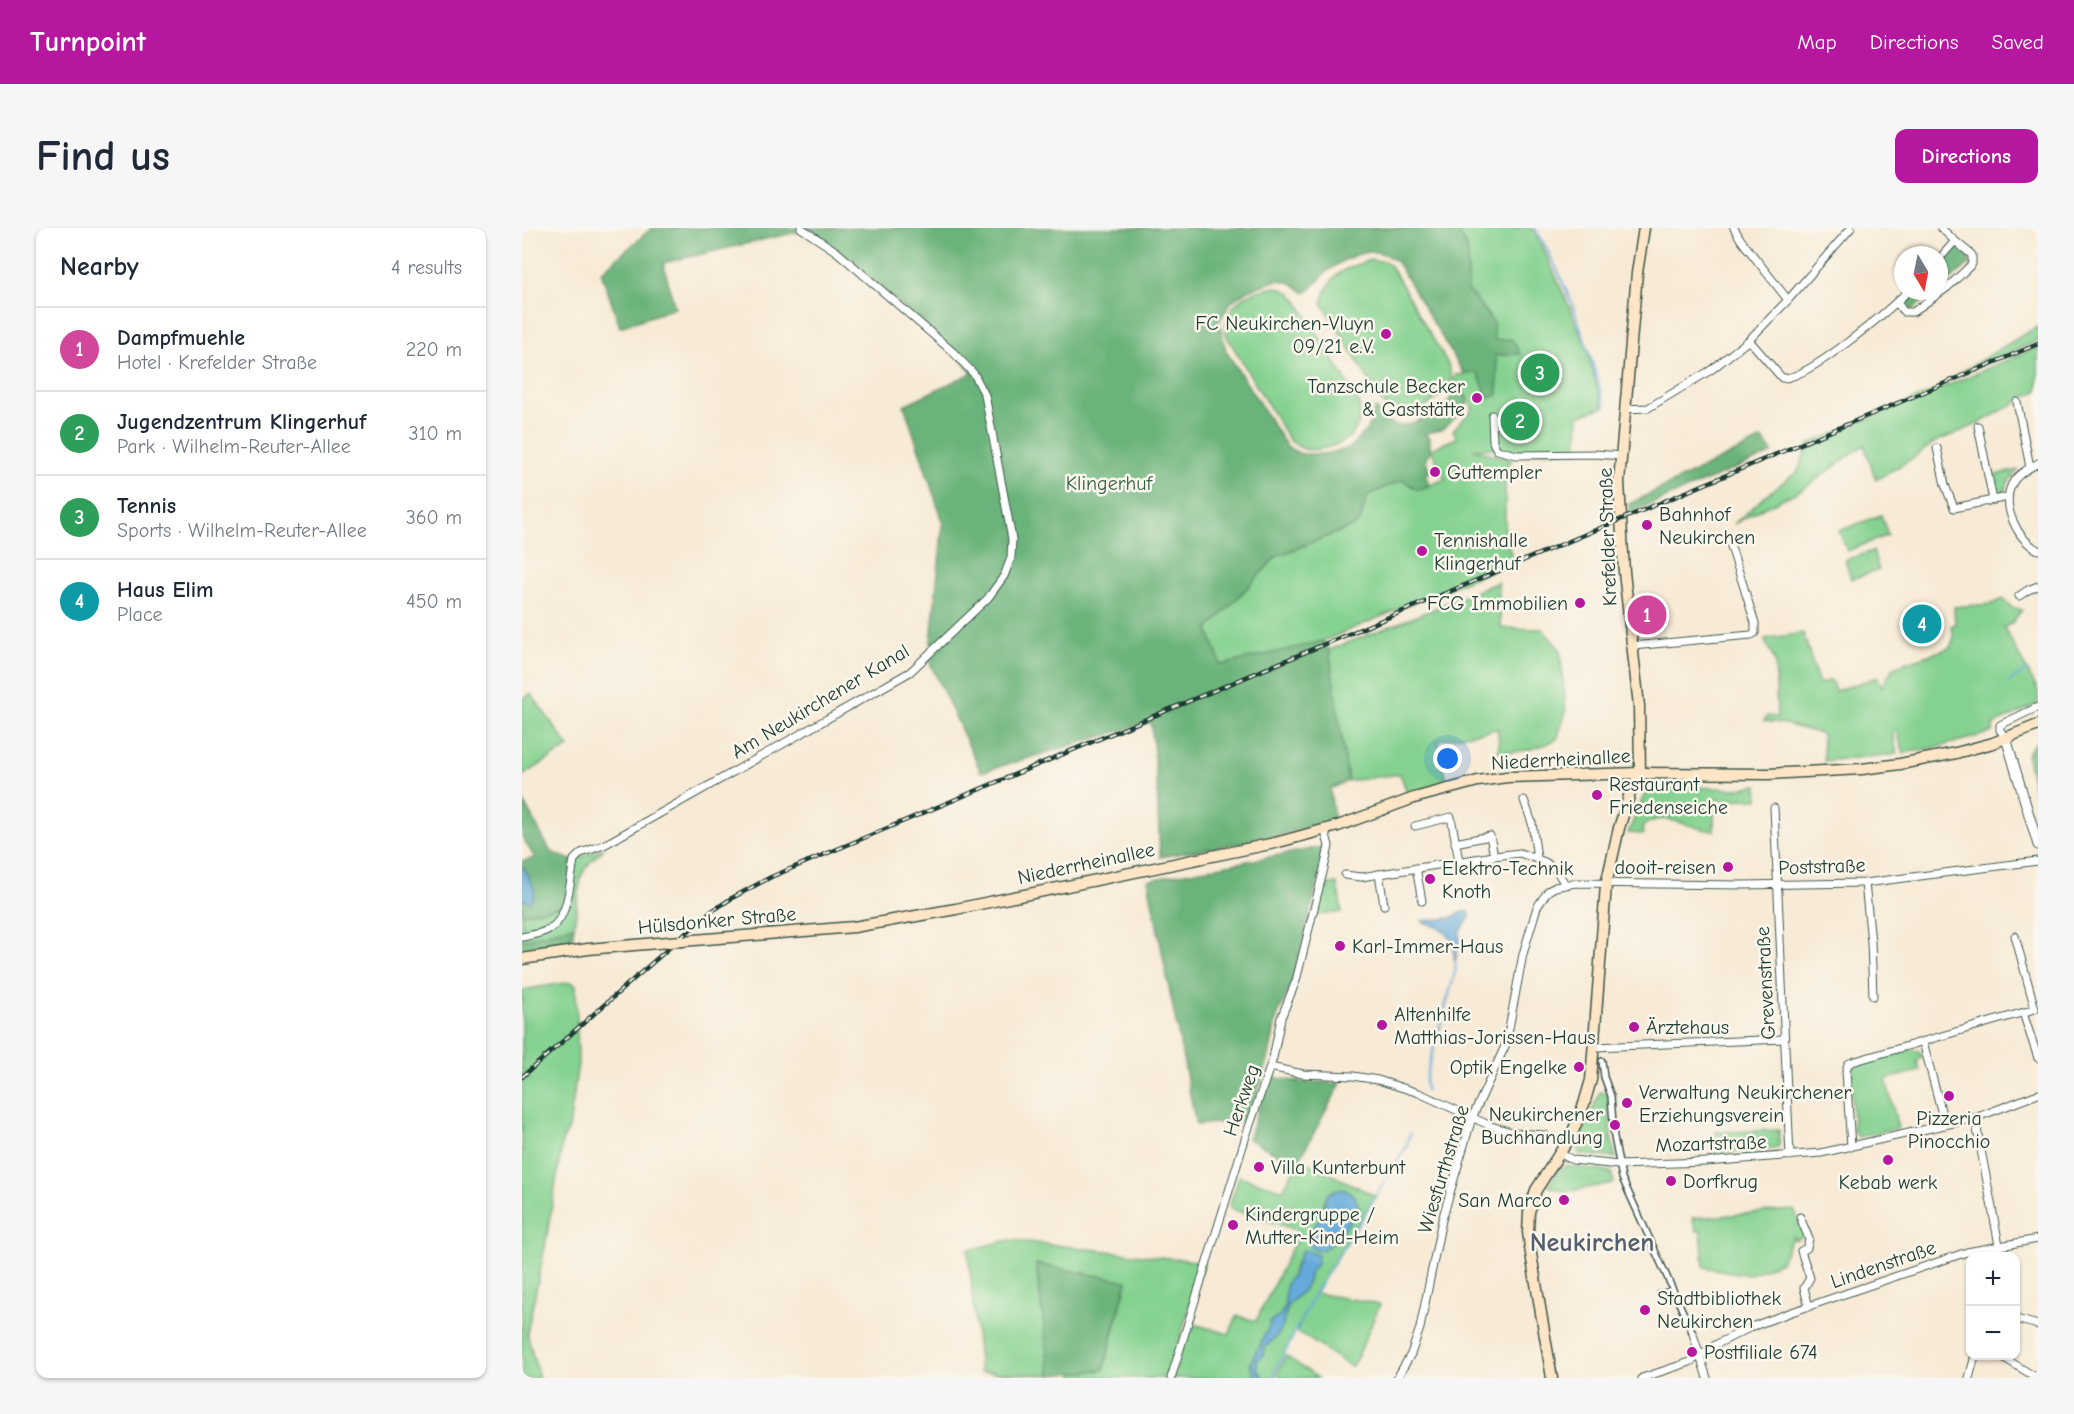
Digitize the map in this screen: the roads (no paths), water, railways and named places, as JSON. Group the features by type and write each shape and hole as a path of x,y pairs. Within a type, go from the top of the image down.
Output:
{"main road":[{"name":"Krefelder Straße","path":"1640,773 1639,706 1622,555 1619,482 1642,228"},
{"name":"Niederrheinallee","path":"915,917 1325,831 1414,798 1507,777 1640,773 1758,774 1862,769 1956,753 2006,738 2038,725"},
{"path":"1552,1378 1528,1232 1529,1212 1536,1190 1572,1134 1591,1080 1606,885 1630,790 1640,773"},
{"name":"Hülsdonker Straße","path":"522,959 588,949 854,927 915,917"}],"street":[{"name":"Am Neukirchener Kanal","path":"522,937 548,931 563,916 574,860 577,856 630,831 910,672 988,598 1004,576 1011,558 1012,539 985,395 974,374 926,328 837,252 801,228"},
{"path":"1734,228 1788,300"},
{"path":"1626,409 1648,408 1711,370 1749,339 1788,300 1851,228"},
{"path":"1897,303 1904,312 1912,312 1930,301 1972,264 1973,258 1941,228"},
{"path":"1948,249 1955,241"},
{"path":"1749,339 1782,378 1788,379 1814,365 1862,332 1900,300"},
{"path":"2017,402 2030,468"},
{"path":"1492,415 1493,442 1497,450 1517,455 1622,456"},
{"path":"1978,426 1993,500"},
{"path":"1937,448 1945,485 1954,508 2008,497"},
{"path":"2038,463 2021,473 2013,482 2008,497 2017,529 2038,550"},
{"path":"1632,646 1755,633 1755,623 1728,537"},
{"path":"2019,596 2038,586"},
{"path":"2038,707 2000,725 2038,845"},
{"path":"1524,801 1532,823 1538,858"},
{"name":"Grevenstraße","path":"1774,808 1790,1156"},
{"path":"1415,826 1451,817 1459,861"},
{"name":"Herkweg","path":"1171,1378 1246,1136 1270,1067 1281,1018 1296,981 1329,846 1325,831"},
{"path":"1455,843 1490,836 1494,856"},
{"path":"1345,875 1361,877 1520,853 1538,858 1556,870 1565,884 1606,885"},
{"name":"Poststraße","path":"1606,885 1865,883 2038,861"},
{"path":"1416,868 1422,901"},
{"path":"1379,874 1384,905"},
{"path":"1865,883 1871,942 1873,996"},
{"name":"Wiesfurthstraße","path":"1397,1378 1411,1354 1420,1328 1442,1220 1472,1118 1506,1044 1523,954 1537,907 1548,891 1565,884"},
{"path":"1851,1147 1846,1071 1848,1064 2035,1009 2015,936"},
{"path":"2023,1013 2038,1058"},
{"path":"1595,1047 1784,1039"},
{"path":"1923,1042 1945,1125"},
{"path":"1602,1061 1604,1077 1611,1095 1618,1165 1622,1178 1693,1334 1707,1378"},
{"path":"1270,1067 1303,1074 1353,1076 1378,1080 1428,1096 1491,1126 1515,1133 1545,1135"},
{"name":"Mozartstraße","path":"1559,1153 1573,1160 1618,1165 1790,1156 1851,1147 1975,1118 2038,1094"},
{"path":"1975,1118 1999,1252"},
{"name":"Lindenstraße","path":"1800,1217 1809,1239 1807,1248 1801,1251 1810,1278 1803,1288 1809,1307"},
{"name":"Lindenstraße","path":"1642,1378 1690,1362 1700,1354 1751,1327 1967,1252 2038,1239"},
{"path":"1660,1294 1672,1290"},
{"path":"2020,1320 2038,1325"},
{"path":"1969,1378 1975,1360"},
{"path":"2008,1360 2037,1378"}],"water":[{"path":"522,868 525,868 535,892 531,902 522,899"},
{"path":"1462,912 1470,912 1470,918 1460,931 1455,962 1452,944 1447,934 1438,927 1421,921 1451,918"},
{"path":"1340,1189 1353,1195 1359,1209 1330,1244 1321,1250 1316,1250 1311,1247 1307,1235 1322,1215 1326,1196"},
{"path":"1302,1250 1318,1255 1317,1264 1310,1271 1304,1289 1287,1306 1283,1325 1278,1335 1265,1347 1263,1356 1257,1360 1257,1369 1262,1376 1255,1378 1250,1364 1260,1348 1270,1322 1281,1315 1285,1304 1286,1284 1293,1276 1292,1273"}],"waterway":[{"path":"1535,228 1547,248 1576,315 1605,407"},
{"path":"2008,683 2026,670"},
{"path":"1426,1090 1428,1069 1456,969 1455,962"},
{"path":"1275,1378 1275,1372 1315,1293 1399,1159 1410,1133"},
{"path":"1308,1252 1311,1247"}],"railway":[{"path":"522,1077 709,913 771,877 2038,344"}],"place":[{"name":"FC Neukirchen-Vluyn 09/21 e.V.","path":"1386,334"},
{"name":"Tennis","path":"1540,373"},
{"name":"Tanzschule Becker & Gaststätte","path":"1477,398"},
{"name":"Jugendzentrum Klingerhuf","path":"1520,421"},
{"name":"Guttempler","path":"1435,472"},
{"name":"Bahnhof Neukirchen","path":"1647,525"},
{"name":"Tennishalle Klingerhuf","path":"1422,551"},
{"name":"FCG Immobilien","path":"1580,603"},
{"name":"Dampfmuehle","path":"1647,615"},
{"name":"Haus Elim","path":"1922,624"},
{"name":"Restaurant Friedenseiche","path":"1597,795"},
{"name":"dooit-reisen","path":"1728,867"},
{"name":"Elektro-Technik Knoth","path":"1430,879"},
{"name":"Karl-Immer-Haus","path":"1340,946"},
{"name":"Altenhilfe Matthias-Jorissen-Haus","path":"1382,1025"},
{"name":"Ärztehaus","path":"1634,1027"},
{"name":"Optik Engelke","path":"1579,1067"},
{"name":"Pizzeria Pinocchio","path":"1949,1096"},
{"name":"Verwaltung Neukirchener Erziehungsverein","path":"1627,1103"},
{"name":"Neukirchener Buchhandlung","path":"1615,1125"},
{"name":"Kebab werk","path":"1888,1160"},
{"name":"Villa Kunterbunt","path":"1259,1167"},
{"name":"Dorfkrug","path":"1671,1181"},
{"name":"San Marco","path":"1564,1200"},
{"name":"Kindergruppe / Mutter-Kind-Heim","path":"1233,1225"},
{"name":"Stadtbibliothek Neukirchen","path":"1645,1310"},
{"name":"Postfiliale 674","path":"1692,1352"}],"district":[{"name":"Neukirchen","path":"1592,1242"}],"park label":[{"name":"Klingerhuf","path":"1109,483"}]}
